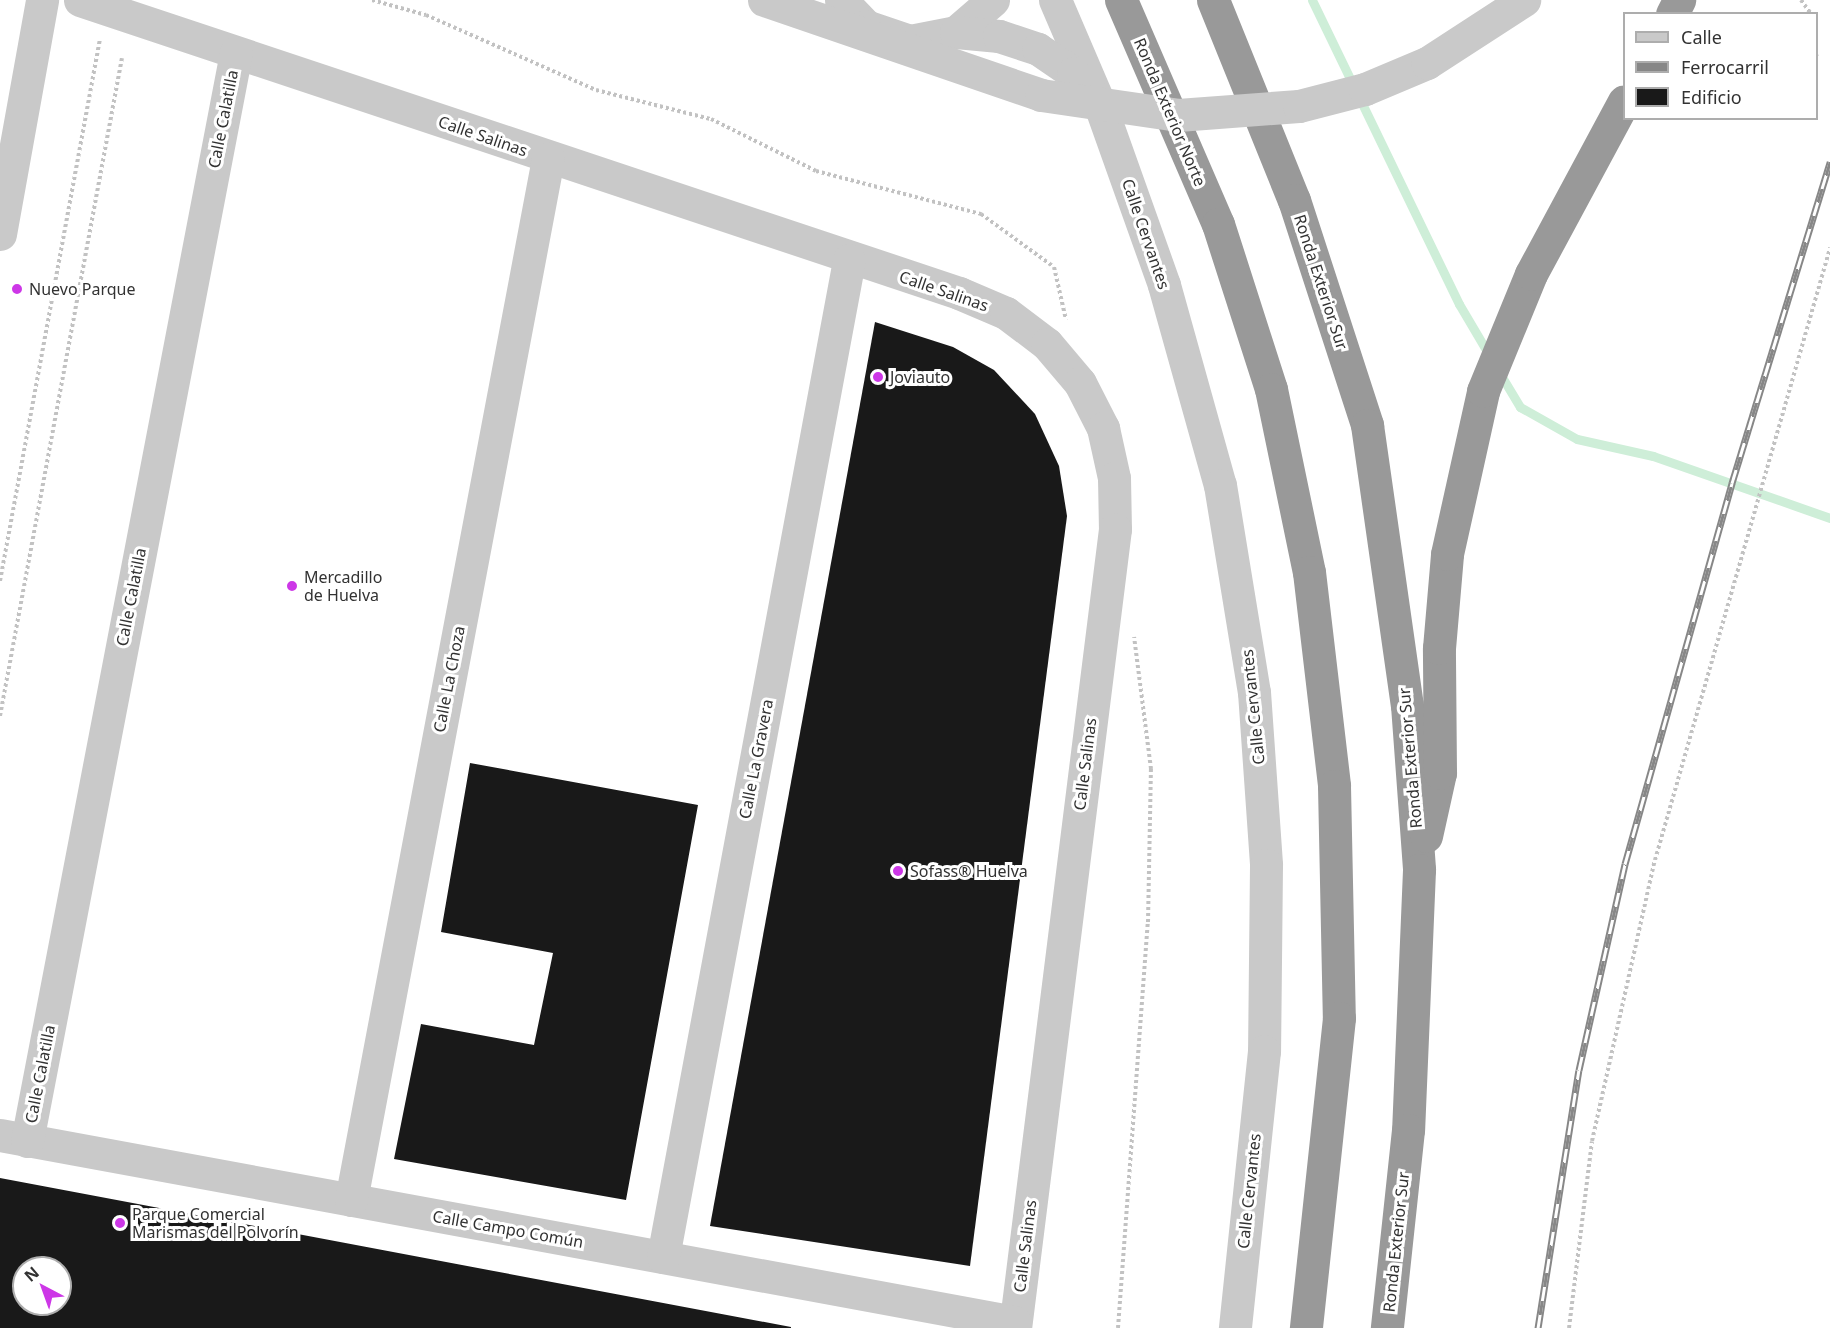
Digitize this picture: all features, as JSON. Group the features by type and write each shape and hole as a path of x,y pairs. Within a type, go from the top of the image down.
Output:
{"highway":[{"name":"Ronda Exterior Norte","path":"1122,0 1218,224 1270,389 1309,572 1334,786 1339,1018 1306,1328"},
{"name":"Ronda Exterior Sur","path":"1213,0 1294,200 1367,425 1407,705 1419,870 1408,1130 1387,1328"},
{"path":"1419,870 1440,773 1439,648 1447,554 1483,391 1531,273 1623,103"}],"street":[{"path":"0,234 42,0"},
{"path":"764,0 1041,95 1178,115 1299,106 1365,89 1427,63 1524,0"},
{"path":"841,0 866,26 887,37 934,40 956,32 993,0"},
{"name":"Calle Cervantes","path":"1055,0 1100,105 1164,285 1220,486 1254,692 1266,865 1264,1051 1235,1328"},
{"name":"Calle Salinas","path":"93,4 849,260 959,293 1006,313 1047,344 1080,383 1103,428 1114,478 1115,529 1015,1325"},
{"name":"Calle Cervantes","path":"956,32 999,36 1038,50 1073,73 1100,105"},
{"name":"Calle Calatilla","path":"13,1138 236,52"},
{"name":"Calle La Choza","path":"351,1200 548,158"},
{"name":"Calle La Gravera","path":"663,1257 849,260"},
{"name":"Calle Campo Común","path":"13,1138 663,1257 1015,1325"}],"path":[{"path":"372,0 426,15 596,90 711,118 816,171 981,214 1054,267 1068,314 1063,330"},
{"path":"0,581 93,4"},
{"path":"0,716 122,58"},
{"path":"1569,1328 1592,1141 1655,860 1830,248"},
{"path":"1118,1328 1148,922 1151,769 1138,639 1130,635"}],"building":[{"name":"Sofass® Huelva","path":"875,322 953,347 994,370 1035,414 1059,466 1067,516 970,1266 710,1226"},
{"path":"470,763 698,805 626,1200 394,1159 421,1024 534,1045 553,953 441,932"},
{"name":"Parque Comercial Marismas del Polvorín","path":"0,1178 791,1327 0,1328"}],"waterway":[{"path":"1312,0 1459,304 1489,355"},
{"path":"1499,372 1520,407 1577,439 1653,456 1830,518"}],"railway":[{"path":"1538,1328 1579,1070 1625,864 1732,483 1830,162"}],"place":[{"name":"Nuevo Parque","path":"17,289"},
{"name":"Joviauto","path":"878,377"},
{"name":"Mercadillo de Huelva","path":"292,586"},
{"name":"Sofass® Huelva","path":"898,871"},
{"name":"Parque Comercial Marismas del Polvorín","path":"120,1223"}]}
